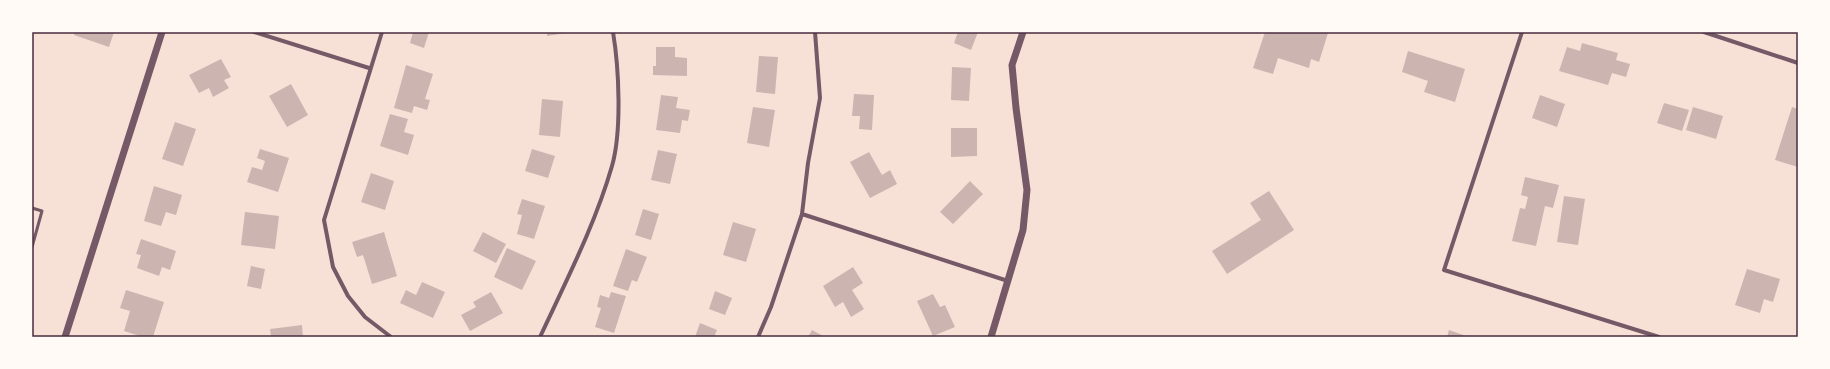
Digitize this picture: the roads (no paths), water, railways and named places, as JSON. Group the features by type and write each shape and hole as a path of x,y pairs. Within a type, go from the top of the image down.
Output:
{"street":[{"path":"65,337 162,32"},
{"path":"254,32 369,68"},
{"path":"382,32 369,68 324,220 333,267 348,296 365,316 391,337"},
{"path":"540,337 586,237 612,165 618,124 616,48 613,32"},
{"path":"758,337 771,307 802,214 808,163 820,98 815,32"},
{"path":"991,337 1023,230 1027,190 1012,65 1023,32"},
{"path":"1522,32 1444,270 1659,337"},
{"path":"1704,32 1798,63"},
{"path":"802,214 1008,281"}],"lane":[{"path":"32,208 42,212 32,247"}]}
